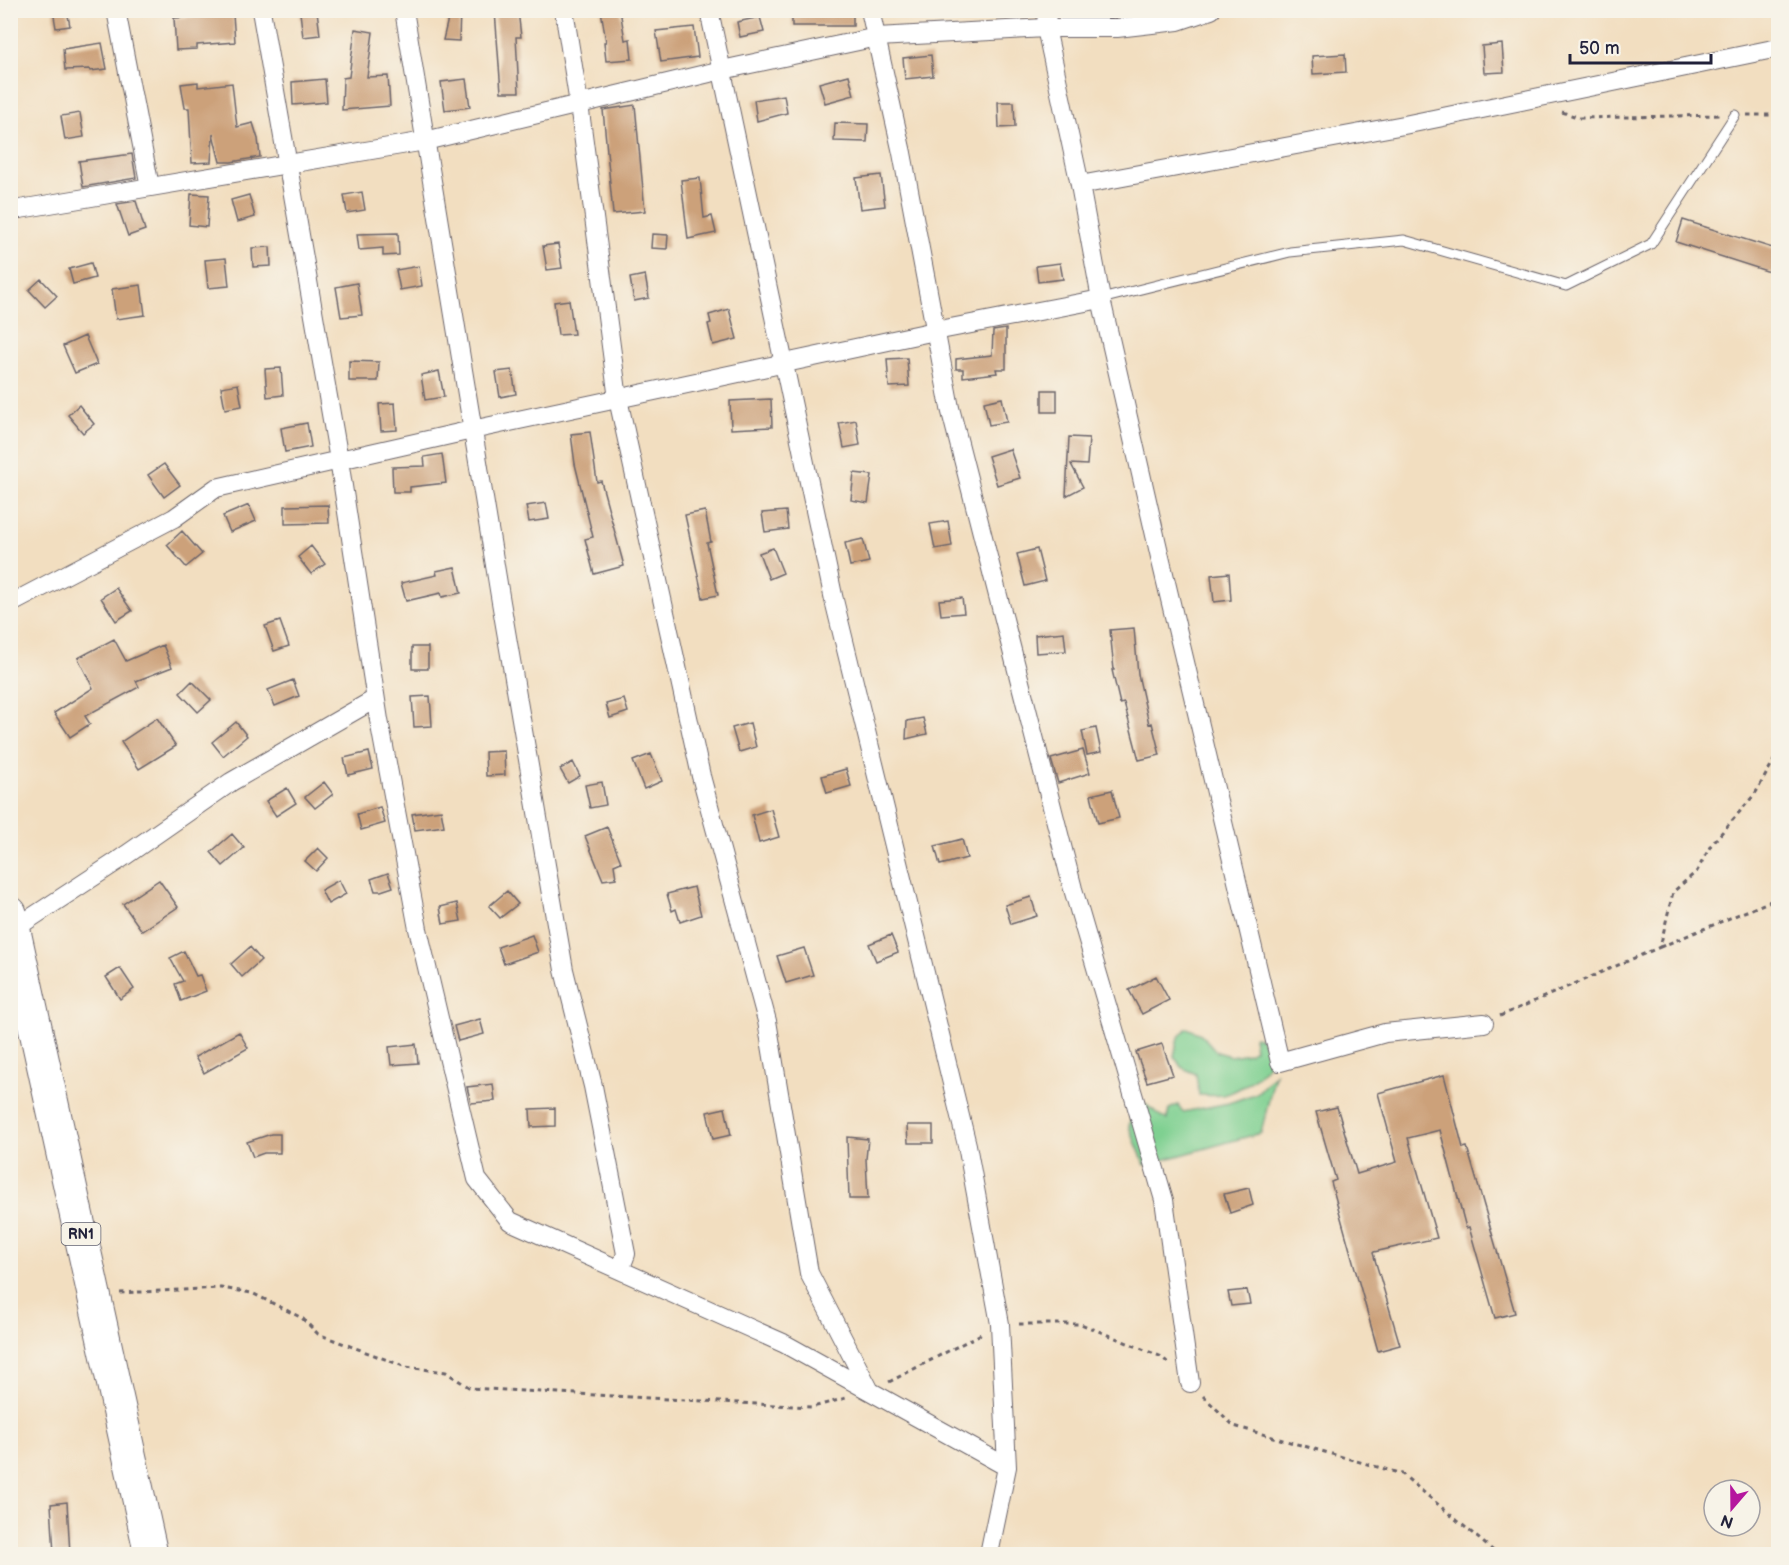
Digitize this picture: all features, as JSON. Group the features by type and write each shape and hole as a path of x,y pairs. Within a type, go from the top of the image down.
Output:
{"highway":[{"name":"RN1","path":"12,921 152,1554"}],"street":[{"path":"116,10 150,187"},
{"path":"261,10 339,460 375,699 418,929 477,1179 510,1221 783,1343 1007,1467"},
{"path":"404,10 472,430 564,970 593,1086 626,1254 620,1270"},
{"path":"564,10 579,104 618,399 701,776 766,1021 808,1273 870,1391"},
{"path":"709,10 834,600 967,1145 999,1324 1007,1467 989,1554"},
{"path":"870,10 902,153 950,408 1072,890 1164,1200 1190,1383"},
{"path":"20,209 425,141 722,70 877,37 1046,19 1117,28 1178,21 1211,10"},
{"path":"1046,19 1101,299 1280,1062 1385,1033 1484,1023"},
{"path":"1080,185 1404,125 1779,48"},
{"path":"10,604 174,518 216,488 785,363 1101,299"},
{"path":"12,921 231,782 375,699"}],"lane":[{"path":"1101,299 1290,252 1404,240 1566,286 1651,244 1735,115"}],"path":[{"path":"1526,100 1580,118 1779,116"},
{"path":"1660,947 1673,892 1697,871 1711,845 1755,794 1779,753"},
{"path":"1484,1023 1779,898"}],"green space":[{"path":"1187,1028 1201,1034 1217,1052 1231,1056 1249,1053 1255,1049 1253,1037 1261,1038 1271,1058 1257,1076 1236,1090 1223,1095 1199,1095 1196,1074 1181,1067 1174,1056 1178,1038"},
{"path":"1275,1074 1261,1133 1145,1165 1129,1127 1132,1113 1145,1104 1167,1120 1169,1109 1178,1105 1183,1112 1229,1103 1257,1093"}],"building":[{"path":"53,10 67,10 70,26 56,28"},
{"path":"450,10 460,10 459,41 443,40"},
{"path":"518,10 521,37 516,37 519,92 501,92 495,11"},
{"path":"601,10 620,10 625,40 630,39 632,59 606,61 604,42 606,42"},
{"path":"853,10 853,26 792,26 792,16"},
{"path":"317,11 320,35 303,37 300,13"},
{"path":"233,14 235,42 197,45 197,49 176,50 174,18"},
{"path":"760,17 764,32 740,37 737,22"},
{"path":"694,27 698,57 661,62 656,31"},
{"path":"355,29 373,32 367,77 388,76 390,106 342,110 343,78 349,77"},
{"path":"102,43 107,69 65,70 63,49"},
{"path":"1502,44 1504,72 1484,73 1482,46"},
{"path":"1345,54 1346,72 1313,74 1312,56"},
{"path":"931,55 933,76 905,79 903,58"},
{"path":"849,75 854,95 825,103 819,83"},
{"path":"325,79 327,102 293,105 292,82"},
{"path":"466,79 470,107 445,110 441,82"},
{"path":"198,82 198,87 232,83 237,127 253,123 260,157 220,162 213,134 211,162 192,163 189,108 185,108 181,84"},
{"path":"784,95 787,113 757,121 754,100"},
{"path":"998,102 1014,102 1015,127 999,128"},
{"path":"635,105 645,211 613,214 603,110"},
{"path":"80,113 84,137 65,140 61,116"},
{"path":"835,123 868,124 867,142 834,141"},
{"path":"132,154 136,178 83,187 79,161"},
{"path":"881,175 885,206 860,209 856,178"},
{"path":"700,178 704,218 712,216 716,233 688,239 681,180"},
{"path":"362,192 365,210 347,213 344,195"},
{"path":"191,194 209,195 207,227 189,225"},
{"path":"249,195 255,217 237,222 231,200"},
{"path":"136,201 145,230 128,236 117,204"},
{"path":"1683,220 1779,250 1779,275 1676,242"},
{"path":"398,233 399,255 383,256 383,248 359,250 357,234"},
{"path":"652,234 668,235 667,249 651,248"},
{"path":"558,244 562,268 547,270 543,246"},
{"path":"270,247 271,266 253,267 252,248"},
{"path":"226,258 229,286 208,288 205,260"},
{"path":"91,263 95,278 73,284 69,269"},
{"path":"1060,263 1063,279 1038,282 1036,266"},
{"path":"419,266 422,286 400,290 396,270"},
{"path":"645,275 649,298 634,301 630,278"},
{"path":"41,279 57,296 45,307 29,290"},
{"path":"357,283 362,315 341,317 336,287"},
{"path":"141,285 145,315 116,319 112,289"},
{"path":"569,300 574,334 558,335 554,302"},
{"path":"729,309 737,339 713,345 708,324 711,323 709,315"},
{"path":"1006,329 1006,369 996,369 997,373 963,377 963,369 956,369 956,359 992,355 993,331"},
{"path":"85,336 97,364 75,373 63,346"},
{"path":"907,358 909,386 889,387 887,359"},
{"path":"349,361 379,362 378,381 349,381"},
{"path":"281,368 283,395 267,397 265,369"},
{"path":"512,370 516,394 500,397 496,372"},
{"path":"439,371 444,397 425,400 421,375"},
{"path":"238,384 242,406 225,409 221,387"},
{"path":"1042,390 1057,390 1057,412 1042,412"},
{"path":"1002,398 1007,422 989,425 984,402"},
{"path":"771,399 772,427 731,429 730,401"},
{"path":"395,403 397,430 381,431 379,404"},
{"path":"79,405 94,424 83,433 68,415"},
{"path":"856,420 860,445 844,448 839,423"},
{"path":"307,423 311,447 285,452 281,428"},
{"path":"590,432 597,482 601,481 624,566 594,574 585,539 593,537 575,464 571,434"},
{"path":"1069,437 1089,438 1087,465 1071,464 1083,487 1066,496"},
{"path":"1010,449 1020,478 997,485 988,456"},
{"path":"442,454 446,483 410,487 410,492 393,492 392,467 425,466 424,457"},
{"path":"164,464 180,485 164,497 148,475"},
{"path":"854,473 872,475 868,503 851,500"},
{"path":"546,503 549,519 529,522 526,506"},
{"path":"249,505 256,521 230,532 223,516"},
{"path":"328,505 329,523 285,524 285,506"},
{"path":"705,511 711,542 707,543 718,595 703,598 685,515"},
{"path":"786,511 788,529 765,532 762,513"},
{"path":"948,521 952,546 935,549 930,524"},
{"path":"182,531 202,554 186,567 167,545"},
{"path":"863,539 869,562 850,566 845,543"},
{"path":"311,546 325,564 311,574 298,557"},
{"path":"773,548 783,573 769,579 759,553"},
{"path":"1037,549 1045,581 1025,586 1017,554"},
{"path":"455,567 461,593 442,597 441,593 406,601 401,583 437,575 436,571"},
{"path":"1229,573 1231,600 1214,602 1211,575"},
{"path":"116,588 132,611 116,621 101,598"},
{"path":"962,598 964,613 941,615 939,600"},
{"path":"280,621 289,646 274,651 265,626"},
{"path":"1134,628 1138,674 1149,724 1152,723 1160,755 1139,760 1124,703 1120,704 1112,670 1114,670 1110,630"},
{"path":"1064,632 1066,651 1036,653 1035,635"},
{"path":"114,639 126,661 163,645 172,667 136,681 139,687 85,716 90,724 70,737 54,713 93,688 78,658"},
{"path":"412,647 428,647 428,669 412,669"},
{"path":"293,680 299,696 275,706 268,690"},
{"path":"192,681 211,700 198,712 180,693"},
{"path":"430,696 432,726 414,727 412,697"},
{"path":"624,699 628,712 610,718 606,704"},
{"path":"157,718 176,746 139,769 121,742"},
{"path":"923,718 927,734 906,739 907,721"},
{"path":"236,722 247,736 223,756 212,742"},
{"path":"750,723 756,747 739,752 732,728"},
{"path":"1096,728 1101,752 1087,755 1082,731"},
{"path":"1083,750 1090,773 1058,783 1051,759"},
{"path":"504,751 505,775 486,776 485,752"},
{"path":"369,752 373,769 348,775 344,758"},
{"path":"651,754 662,781 644,789 633,761"},
{"path":"573,762 580,776 568,783 560,769"},
{"path":"846,769 851,786 827,793 822,776"},
{"path":"324,782 333,794 315,808 305,797"},
{"path":"602,782 606,805 590,808 585,785"},
{"path":"287,788 296,803 276,816 266,801"},
{"path":"1112,790 1119,818 1098,823 1091,795"},
{"path":"380,807 385,823 361,830 357,814"},
{"path":"771,809 779,837 759,843 752,815"},
{"path":"441,810 444,826 415,830 412,814"},
{"path":"607,827 621,862 614,865 616,878 603,880 585,836"},
{"path":"232,834 244,848 223,866 211,852"},
{"path":"962,839 967,858 940,865 935,846"},
{"path":"318,848 328,858 316,871 305,861"},
{"path":"388,873 393,887 375,891 371,879"},
{"path":"159,880 178,907 142,931 123,904"},
{"path":"339,880 346,894 328,904 321,890"},
{"path":"694,887 701,915 680,922 676,909 672,911 667,894"},
{"path":"507,891 518,904 500,918 489,906"},
{"path":"1031,897 1037,916 1011,924 1005,905"},
{"path":"457,903 461,921 443,924 440,907"},
{"path":"532,935 538,952 504,964 498,947"},
{"path":"891,935 898,952 876,961 869,944"},
{"path":"250,947 261,960 242,977 231,964"},
{"path":"804,948 813,975 786,983 777,956"},
{"path":"184,951 196,976 200,975 206,991 181,1001 175,984 183,981 170,958"},
{"path":"120,968 134,989 120,999 106,977"},
{"path":"1156,976 1169,1000 1142,1014 1129,990"},
{"path":"480,1019 484,1034 458,1041 454,1026"},
{"path":"239,1032 248,1048 204,1073 195,1057"},
{"path":"416,1044 418,1063 391,1065 389,1047"},
{"path":"1162,1044 1173,1075 1147,1082 1136,1052"},
{"path":"1444,1075 1463,1148 1467,1147 1515,1313 1495,1318 1469,1227 1466,1228 1440,1130 1408,1138 1437,1238 1373,1253 1400,1345 1378,1351 1331,1182 1336,1180 1316,1112 1337,1107 1357,1174 1397,1162 1378,1093"},
{"path":"493,1084 495,1101 471,1103 467,1087"},
{"path":"555,1108 555,1126 531,1127 530,1109"},
{"path":"725,1108 731,1135 713,1139 707,1112"},
{"path":"907,1125 933,1125 933,1143 908,1143"},
{"path":"271,1134 280,1134 280,1153 264,1153 253,1157 247,1142"},
{"path":"847,1137 868,1139 866,1159 868,1199 849,1199"},
{"path":"1249,1188 1253,1205 1230,1213 1224,1194"},
{"path":"1247,1290 1250,1304 1231,1306 1228,1292"},
{"path":"67,1502 70,1554 54,1554 51,1504"}]}
